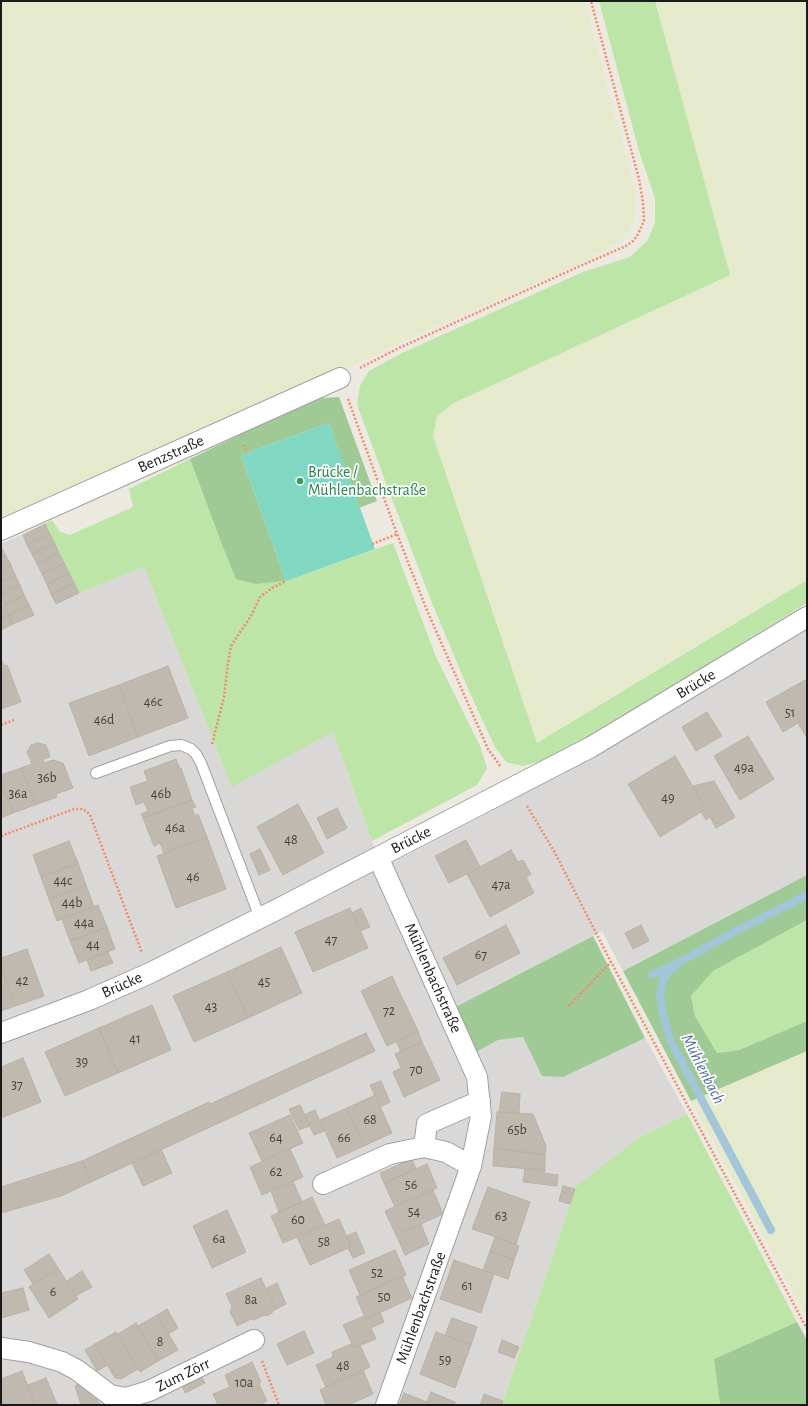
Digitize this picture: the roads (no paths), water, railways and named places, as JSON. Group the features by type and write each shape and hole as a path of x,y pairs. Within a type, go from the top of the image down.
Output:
{"street":[{"name":"Benzstraße","path":"1,530 340,378"},
{"name":"Brücke","path":"1,1033 89,1000 150,973 260,918 591,747 807,617"},
{"name":"Mühlenbachstraße","path":"378,857 477,1077 481,1116 471,1166 386,1405"},
{"path":"424,1147 427,1124 480,1101"},
{"path":"323,1184 390,1154 424,1147 446,1152 471,1166"},
{"name":"Zum Zörr","path":"1,1348 29,1352 62,1362 77,1370 110,1395 126,1398 149,1392 254,1340"}],"lane":[{"path":"96,773 170,746 181,745 191,749 196,754 201,764 260,918"}],"waterway":[{"name":"Mühlenbach","path":"771,1230 671,1042 662,1011 660,994 664,977 678,963 736,931 807,895"},
{"path":"652,975 673,965"}],"place":[{"name":"Brücke / Mühlenbachstraße","path":"300,481"}]}
